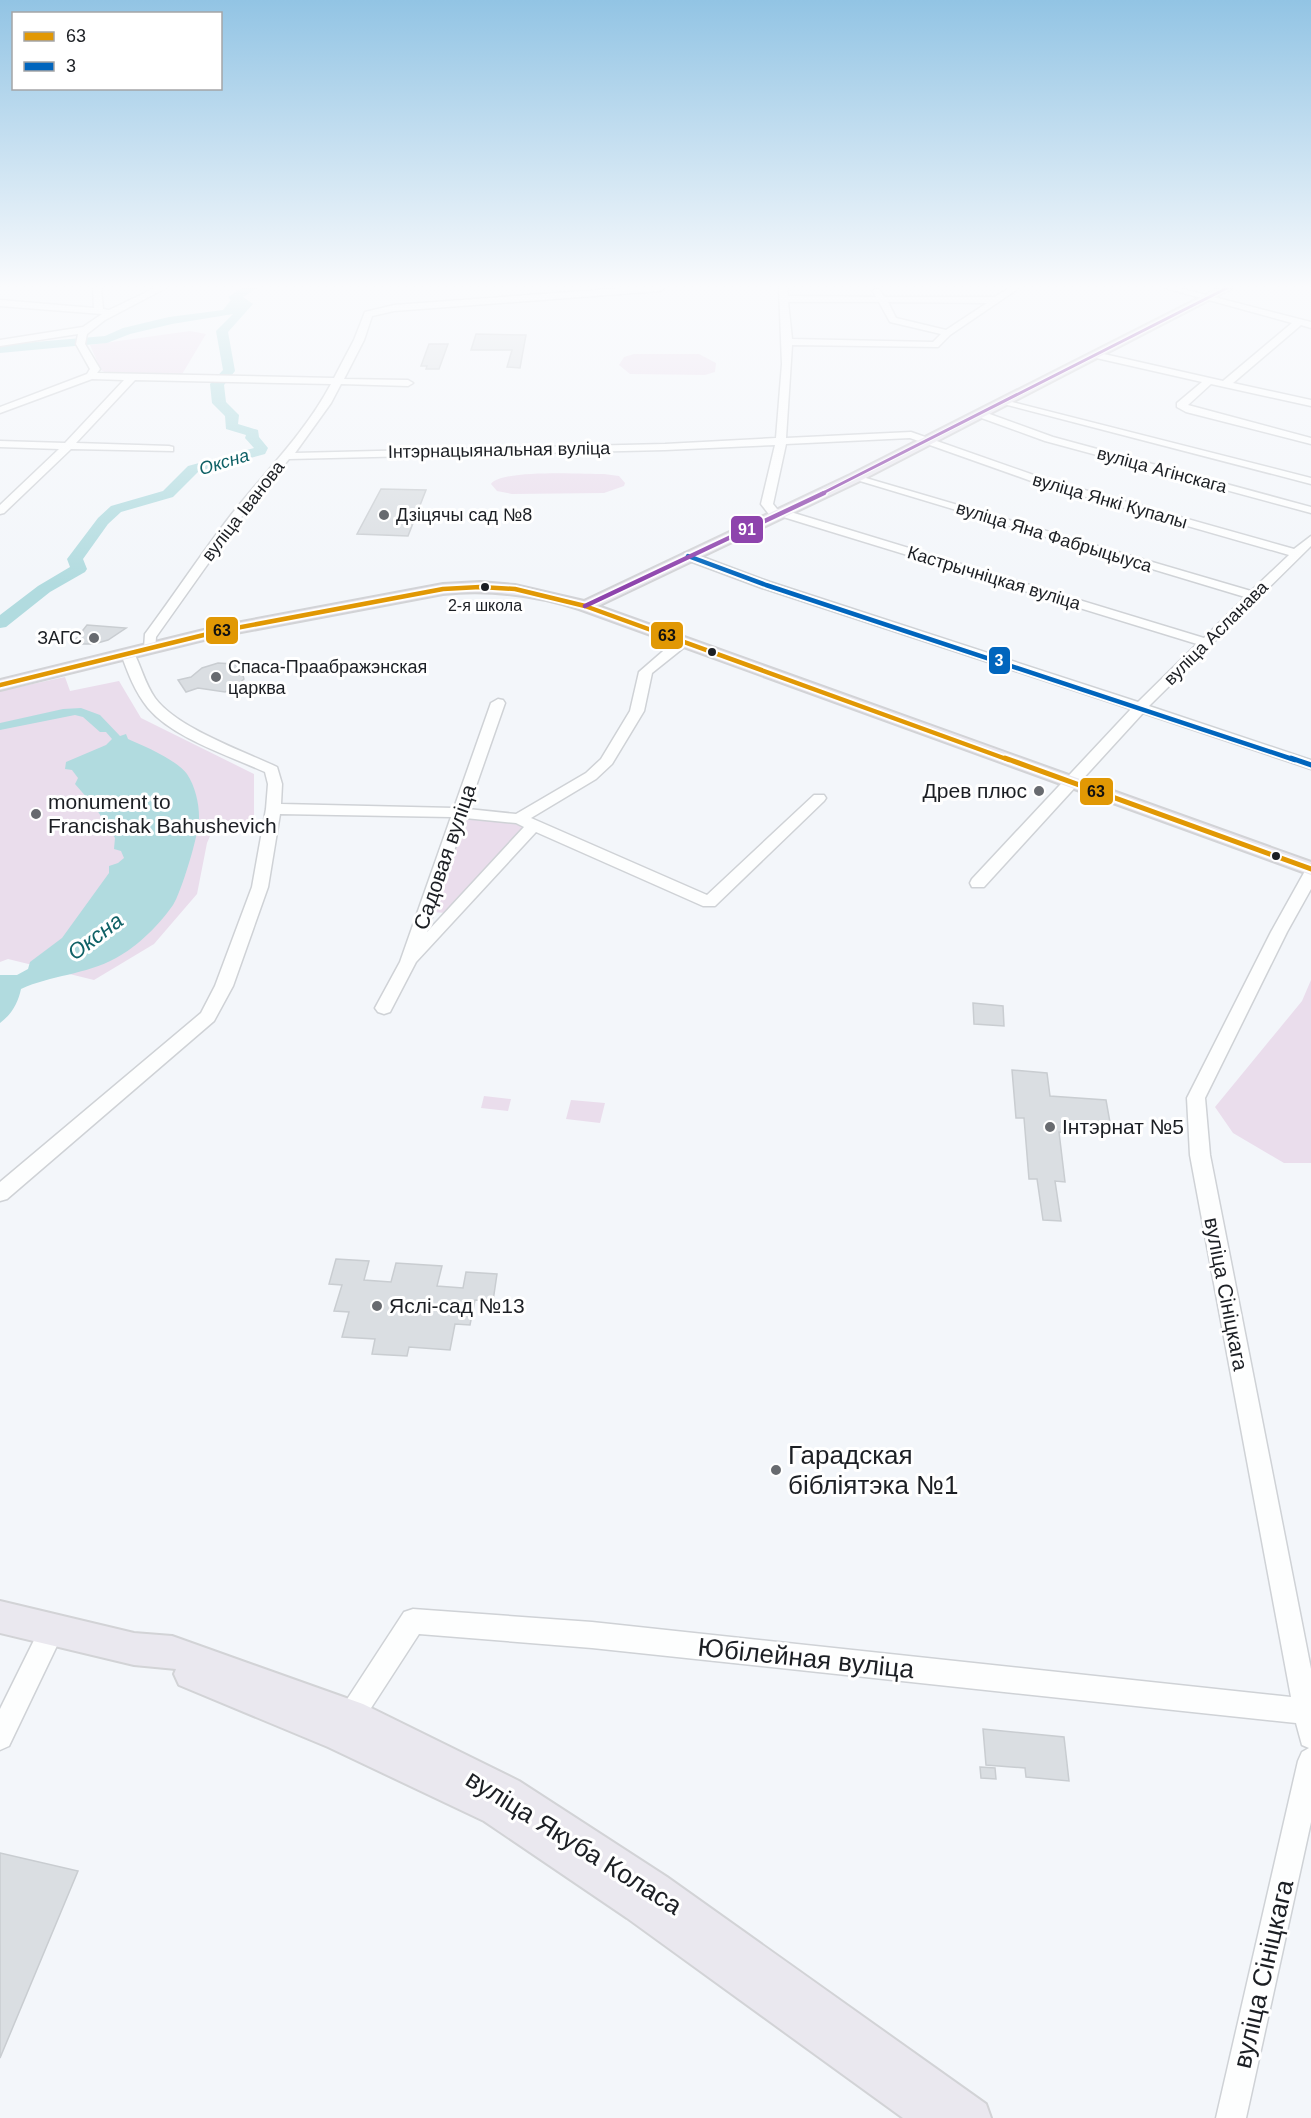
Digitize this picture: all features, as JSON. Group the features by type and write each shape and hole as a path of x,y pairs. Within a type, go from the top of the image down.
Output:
{"main road":[{"path":"585,606 855,478 1031,387"},
{"path":"0,685 220,631 459,587 513,588 585,606 1311,869"},
{"name":"вуліца Якуба Коласа","path":"0,1617 134,1649 339,1735 496,1809 640,1905 935,2118"},
{"name":"вуліца Якуба Коласа","path":"134,1649 172,1652 351,1716 517,1799 655,1889 972,2118"}],"street":[{"path":"0,410 62,387"},
{"path":"0,510 68,446 123,387"},
{"name":"вуліца Іванова","path":"150,648 148,641 153,632 235,518 326,403 335,387"},
{"path":"778,514 767,504 777,471 785,387"},
{"path":"1202,387 1181,405 1190,410 1311,441"},
{"path":"1238,387 1311,403"},
{"name":"вуліца Агінскага","path":"1004,400 1311,482"},
{"name":"вуліца Агінскага","path":"980,414 1048,439 1311,510"},
{"name":"Інтэрнацыянальная вуліца","path":"286,456 781,443 899,434 927,441"},
{"name":"вуліца Янкі Купалы","path":"927,441 1038,480 1296,554"},
{"path":"0,444 170,449"},
{"name":"вуліца Яна Фабрыцыуса","path":"855,478 1253,596"},
{"name":"Кастрычніцкая вуліца","path":"778,514 1208,643"},
{"name":"вуліца Асланава","path":"978,883 1074,782 1141,707 1208,643 1311,538"},
{"path":"688,556 766,585 1311,765"},
{"path":"408,962 526,822 591,776 607,760 637,711 646,672 682,642"},
{"path":"0,1193 208,1017 224,986 260,887 273,809 275,783 272,770 178,724 156,708 147,695 128,654"},
{"name":"Садовая вуліца","path":"384,1008 408,962 498,703"},
{"path":"273,809 461,813 526,822 709,902 819,798"},
{"name":"вуліца Сініцкага","path":"1311,875 1279,932 1196,1098 1200,1155 1311,1736"},
{"name":"Юбілейная вуліца","path":"351,1716 413,1621 604,1636 1308,1712"},
{"path":"0,1737 53,1629"},
{"name":"вуліца Сініцкага","path":"1231,2118 1311,1761"}],"shaded area":[{"path":"526,474 619,476 625,483 624,486 604,493 512,494 497,491 491,484 498,479"},
{"path":"65,677 70,691 119,681 141,718 254,774 254,824 213,829 207,843 197,894 154,944 94,980 8,959 0,962 0,691"},
{"path":"465,817 508,821 523,827 446,913 431,912"},
{"path":"1311,980 1311,1163 1284,1163 1233,1133 1215,1107 1302,1001"},
{"path":"484,1096 511,1099 508,1111 481,1108"},
{"path":"571,1100 605,1103 600,1123 566,1119"}],"water":[{"path":"81,708 100,715 120,736 126,734 128,739 168,759 187,774 194,789 199,812 193,848 181,888 173,905 148,935 132,948 104,964 21,989 14,1008 0,1023 0,975 17,975 28,969 30,962 62,938 109,873 109,866 124,858 121,851 114,849 115,838 95,807 75,784 78,778 72,770 65,769 66,762 106,745 112,739 106,732 100,732 83,717 75,715 0,730 0,723 63,709"}],"building":[{"path":"381,489 426,490 408,536 357,534"},
{"name":"ЗАГС","path":"87,625 126,628 108,640 94,644 72,644"},
{"name":"Спаса-Праабражэнская царква","path":"218,663 234,664 241,669 244,679 225,692 198,688 186,692 178,680 191,677 202,668"},
{"path":"973,1003 1003,1006 1004,1026 974,1024"},
{"name":"Інтэрнат №5","path":"1012,1070 1047,1073 1050,1096 1106,1100 1111,1128 1074,1125 1075,1133 1059,1132 1065,1182 1055,1181 1061,1221 1043,1220 1037,1179 1029,1179 1024,1118 1016,1118"},
{"name":"Яслі-сад №13","path":"336,1259 369,1261 364,1280 391,1282 396,1263 442,1266 437,1286 463,1288 466,1272 497,1274 493,1301 475,1300 470,1325 455,1324 450,1350 409,1347 407,1356 372,1354 375,1339 342,1337 349,1312 334,1311 342,1285 329,1284"},
{"path":"983,1729 1064,1737 1069,1781 1026,1777 1025,1768 986,1765"},
{"path":"980,1767 995,1768 996,1779 981,1778"},
{"path":"0,1853 78,1871 0,2058"}],"waterway":[{"name":"Оксна","path":"0,623 44,589 79,569 75,559 103,521 116,509 168,494 193,469 260,451 261,448 252,438 253,433 231,426 232,415 219,403 217,387"}],"transit line":[{"name":"91","path":"585,606 855,478 1033,387"},
{"name":"3","path":"688,556 766,585 1311,765"},
{"name":"63","path":"0,685 220,631 443,589 462,587 515,589 585,606 1311,869"}],"place":[{"name":"Дзіцячы сад №8","path":"384,515"},
{"name":"2-я школа","path":"485,587"},
{"name":"ЗАГС","path":"94,638"},
{"name":"Спаса-Праабражэнская царква","path":"216,677"},
{"name":"Древ плюс","path":"1039,791"},
{"name":"monument to Francishak Bahushevich","path":"36,814"},
{"name":"Інтэрнат №5","path":"1050,1127"},
{"name":"Яслі-сад №13","path":"377,1306"},
{"name":"Гарадская бібліятэка №1","path":"776,1470"}]}
